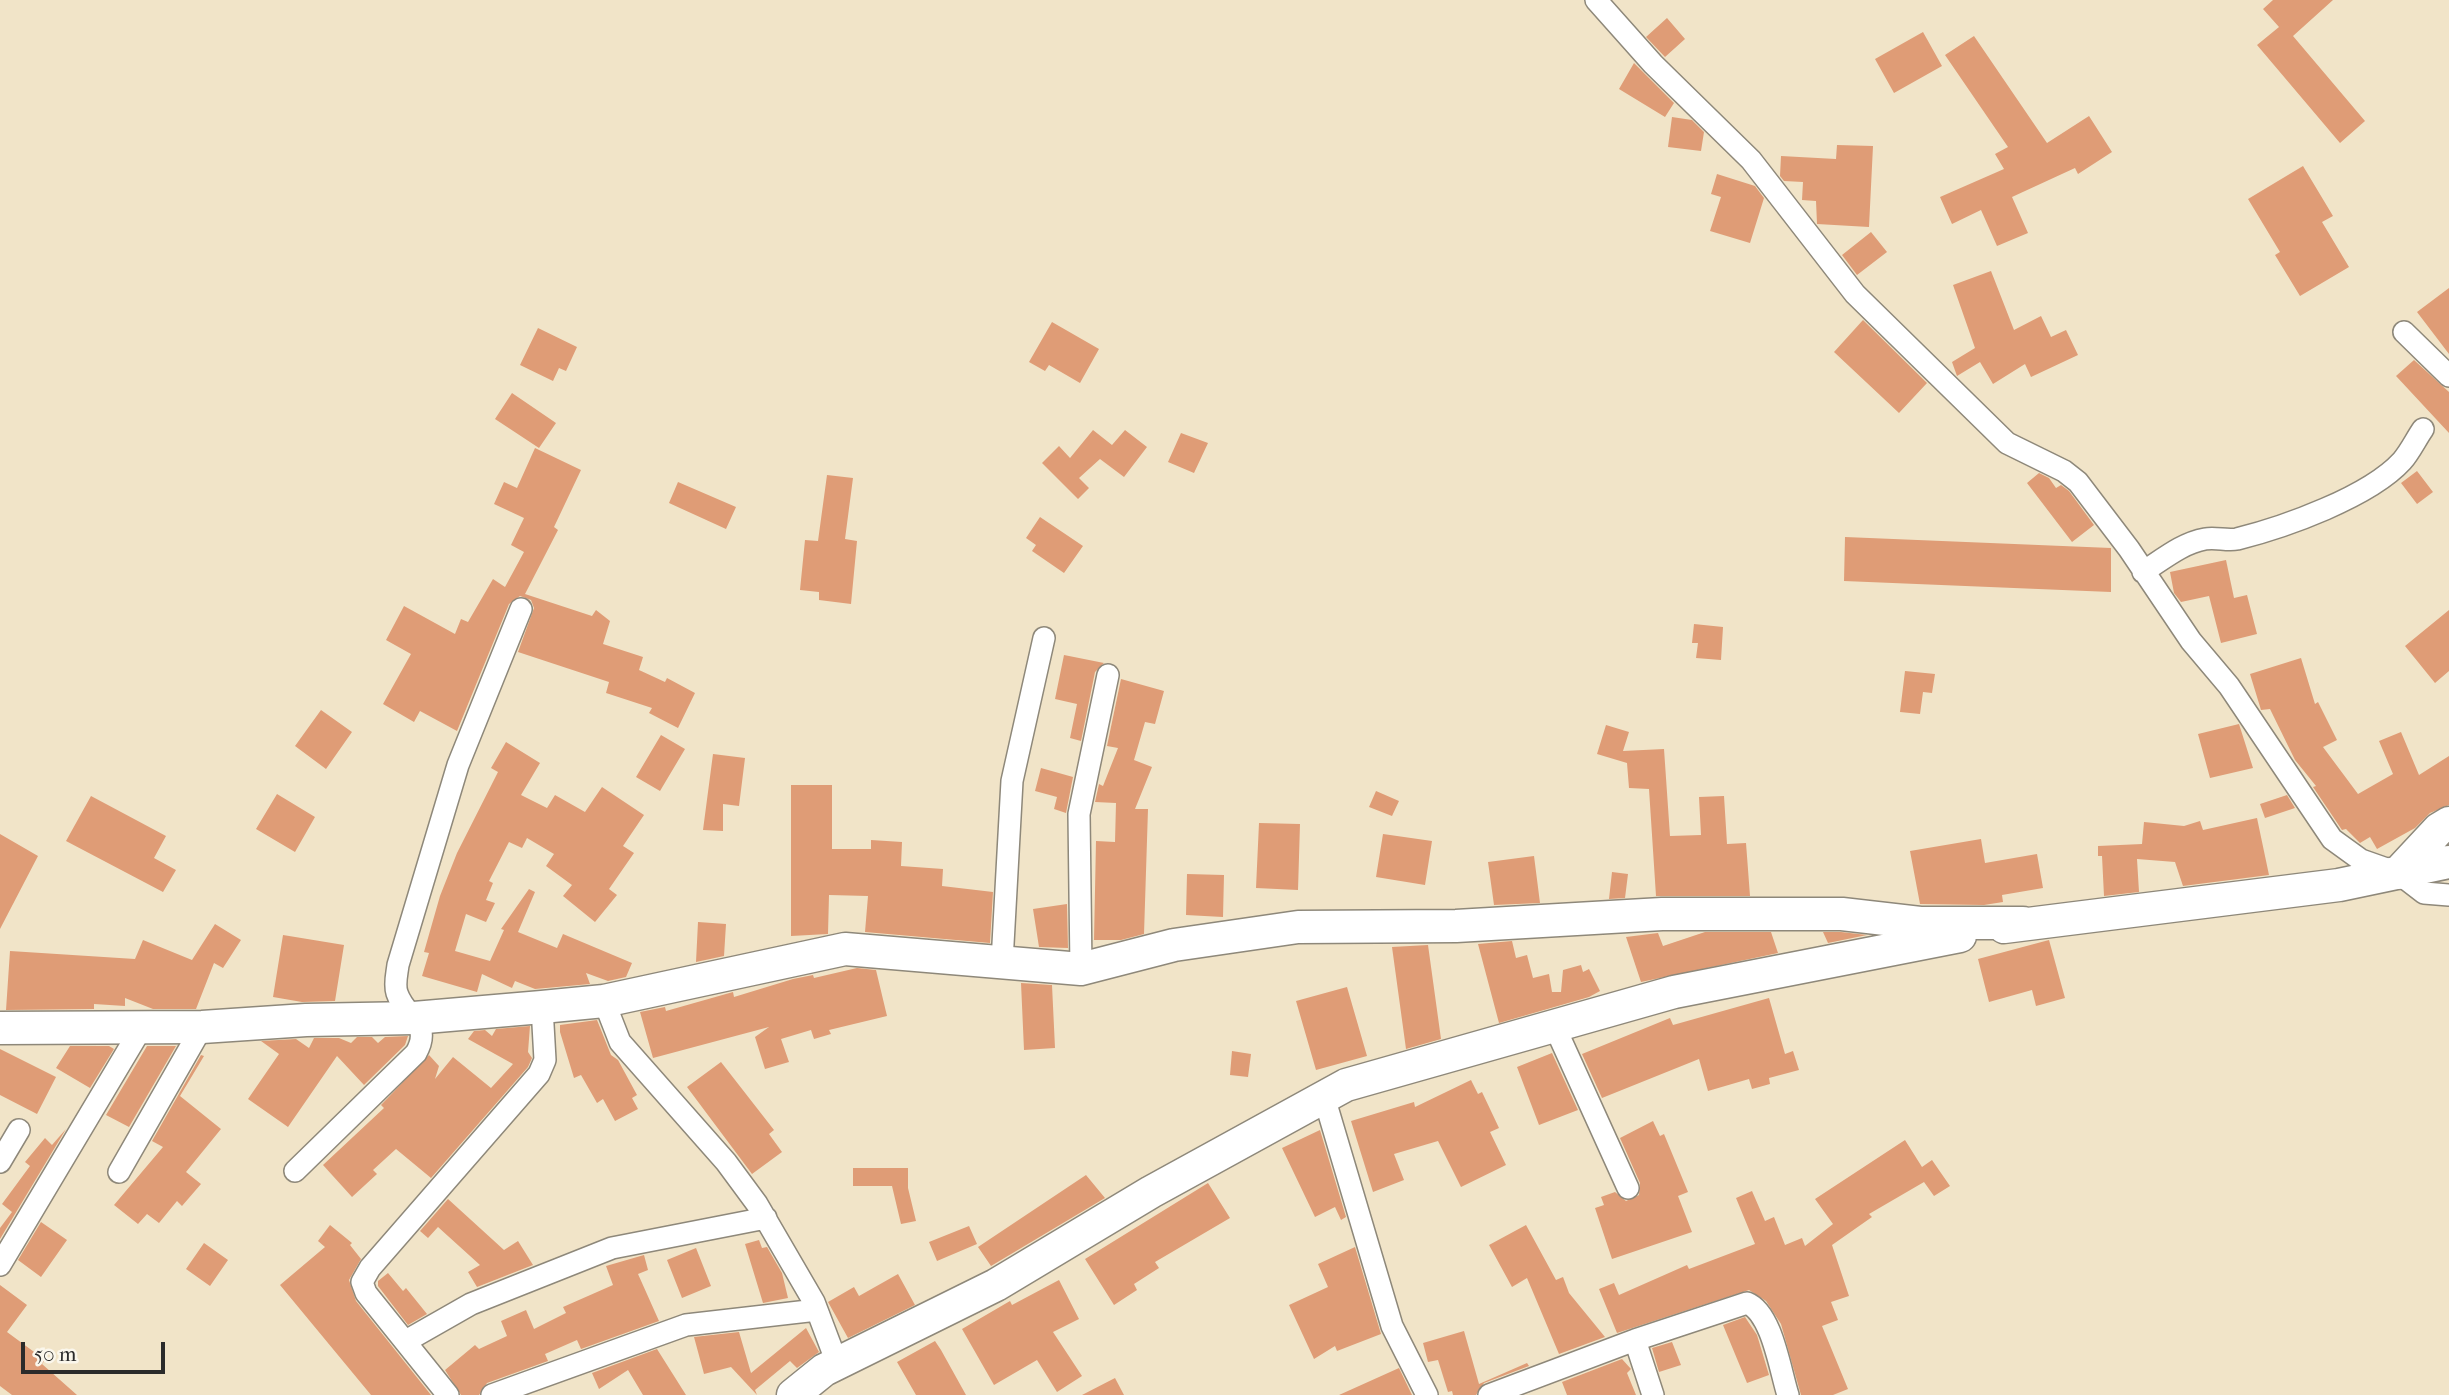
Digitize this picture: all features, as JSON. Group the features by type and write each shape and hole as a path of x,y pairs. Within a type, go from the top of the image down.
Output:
{"main road":[{"path":"2398,873 2439,829 2449,823"},
{"path":"793,1395 836,1363 996,1285 1151,1192 1346,1085 1674,992 2023,923 2339,885 2449,862"},
{"path":"0,1028 202,1027 306,1020 414,1018 604,1000 845,949 1082,969 1174,945 1298,928 1456,926 1662,914 1842,914 1920,923 2023,923"}],"street":[{"path":"1596,0 1653,64 1751,160 1855,294 2007,443 2064,471 2078,482 2191,641 2229,686 2332,839 2361,860 2398,873 2424,893 2449,895"},
{"path":"2404,332 2449,376"},
{"path":"2143,572 2183,547 2206,539 2234,540 2283,524 2349,496 2386,475 2403,460 2423,429"},
{"path":"295,1171 416,1053 423,1034 396,990 398,965 458,765 521,609"},
{"path":"1002,962 1012,780 1044,638"},
{"path":"1082,969 1079,814 1108,675"},
{"path":"604,1000 620,1042 726,1162 766,1219 817,1310 836,1363"},
{"path":"448,1395 366,1293 362,1282 370,1268 539,1074 545,1060 542,1006"},
{"path":"1554,1025 1628,1188"},
{"path":"0,1265 142,1027"},
{"path":"118,1172 202,1027"},
{"path":"1324,1097 1392,1326 1427,1395"},
{"path":"0,1162 19,1130"},
{"path":"406,1341 471,1304 612,1248 766,1219"},
{"path":"1489,1395 1635,1340 1747,1303 1758,1307 1767,1323 1787,1395"},
{"path":"492,1395 685,1325 817,1310"},
{"path":"1635,1340 1653,1395"}],"building":[{"path":"2273,0 2333,0 2293,36 2365,121 2340,143 2257,45 2279,27 2263,9"},
{"path":"1667,18 1685,39 1665,57 1646,37"},
{"path":"1923,32 1942,66 1894,93 1875,59"},
{"path":"1974,36 2047,143 2089,116 2112,152 2078,174 2075,168 2012,197 2028,233 1997,246 1981,210 1952,224 1940,197 2004,169 1995,154 2008,147 1945,55"},
{"path":"1634,63 1674,103 1665,117 1619,89"},
{"path":"1672,117 1692,120 1704,132 1701,151 1668,147"},
{"path":"1837,145 1873,146 1869,227 1817,224 1816,201 1802,200 1803,182 1784,181 1780,176 1781,156 1836,159"},
{"path":"2303,166 2333,216 2322,222 2349,267 2300,296 2275,255 2280,252 2248,199"},
{"path":"1717,174 1755,186 1764,198 1750,243 1710,231 1721,197 1711,194"},
{"path":"1871,232 1887,252 1857,275 1842,255"},
{"path":"1991,271 2014,330 2041,316 2051,337 2066,330 2078,355 2031,377 2025,364 1993,384 1980,362 1957,376 1952,362 1975,348 1953,285"},
{"path":"2449,288 2449,354 2417,312"},
{"path":"1863,320 1927,383 1899,413 1834,352"},
{"path":"1052,322 1099,349 1080,383 1049,365 1045,371 1029,362"},
{"path":"538,328 577,347 566,371 559,368 553,381 520,365"},
{"path":"2414,360 2449,392 2449,433 2396,376"},
{"path":"512,393 556,423 539,448 495,419"},
{"path":"1093,430 1112,445 1125,430 1147,447 1124,477 1100,459 1079,478 1089,488 1078,499 1042,463 1059,446 1070,458"},
{"path":"1181,433 1208,443 1194,473 1168,462"},
{"path":"535,448 581,470 554,527 558,530 525,594 592,616 596,610 610,621 603,644 643,657 639,670 665,682 667,678 695,693 678,728 649,713 652,708 606,693 609,682 518,652 534,608 531,600 520,596 509,604 457,731 420,711 414,722 383,704 411,654 386,640 404,606 455,634 461,619 468,622 493,579 505,587 524,552 511,545 524,518 494,504 504,482 517,488"},
{"path":"2417,471 2433,492 2417,504 2401,483"},
{"path":"2039,473 2049,478 2056,488 2061,485 2069,491 2094,525 2072,542 2027,483"},
{"path":"827,475 853,478 845,539 857,541 851,604 819,600 819,592 800,590 805,540 818,541"},
{"path":"678,482 736,507 726,529 669,503"},
{"path":"1040,517 1083,546 1064,573 1032,551 1036,545 1026,538"},
{"path":"1845,537 2111,548 2111,592 1844,581"},
{"path":"2226,560 2234,598 2247,595 2257,634 2221,643 2209,596 2181,602 2174,593 2170,572"},
{"path":"2449,610 2449,671 2435,683 2405,646"},
{"path":"1694,624 1723,627 1721,660 1696,658 1698,643 1692,643"},
{"path":"1064,655 1104,663 1095,672 1081,741 1070,738 1077,704 1055,699"},
{"path":"2301,658 2315,704 2318,702 2337,740 2323,747 2358,794 2393,774 2379,741 2401,732 2419,775 2449,756 2449,805 2430,813 2415,828 2377,849 2370,837 2360,843 2346,829 2342,830 2313,787 2316,786 2295,760 2270,709 2261,710 2250,674"},
{"path":"1905,671 1935,674 1932,693 1923,692 1920,714 1900,712"},
{"path":"1121,679 1164,691 1155,724 1145,722 1134,760 1152,767 1135,809 1148,809 1144,934 1121,940 1094,940 1096,841 1115,842 1116,803 1095,802 1099,784 1103,786 1118,748 1107,746"},
{"path":"321,710 352,732 326,769 295,746"},
{"path":"2239,724 2253,768 2210,778 2198,734"},
{"path":"1606,725 1629,732 1623,751 1664,749 1670,836 1701,835 1699,797 1724,796 1727,844 1746,843 1750,896 1656,896 1649,789 1629,788 1627,763 1597,754"},
{"path":"661,735 685,749 660,791 636,777"},
{"path":"506,742 540,763 521,795 547,808 555,795 585,812 602,787 644,815 623,846 634,853 609,889 617,895 595,922 563,896 572,885 546,866 554,854 527,838 522,848 509,842 489,881 493,883 486,900 495,903 486,922 466,914 455,951 490,961 504,930 501,929 529,889 535,892 518,932 557,948 563,934 632,963 626,977 608,981 586,973 590,984 535,989 515,981 512,988 482,974 477,992 422,976 429,953 424,952 440,896 457,853 498,772 491,768"},
{"path":"713,754 745,758 739,806 723,804 723,831 703,830"},
{"path":"1041,768 1073,777 1066,813 1054,809 1057,797 1035,791"},
{"path":"791,785 832,785 832,849 871,849 871,840 902,842 901,866 943,869 942,886 993,892 990,943 865,932 868,896 829,895 828,934 791,936"},
{"path":"1376,791 1399,801 1392,816 1369,807"},
{"path":"277,794 315,817 295,852 256,829"},
{"path":"2287,795 2295,808 2265,818 2260,804"},
{"path":"91,796 166,836 154,858 176,870 163,892 66,841"},
{"path":"2257,818 2269,875 2183,886 2175,862 2137,859 2139,892 2104,896 2102,856 2098,856 2098,846 2142,844 2144,822 2184,826 2200,821 2203,830"},
{"path":"1259,823 1300,824 1298,890 1256,888"},
{"path":"0,834 38,856 0,929"},
{"path":"1383,834 1432,841 1425,885 1376,877"},
{"path":"1981,839 1985,863 2037,854 2043,888 2002,895 2003,902 1984,905 1920,904 1910,851"},
{"path":"1534,856 1540,903 1494,905 1488,862"},
{"path":"1612,872 1628,874 1625,898 1609,899"},
{"path":"1187,874 1224,875 1223,917 1186,915"},
{"path":"1067,904 1068,948 1039,947 1033,909"},
{"path":"698,922 726,924 724,956 696,962"},
{"path":"215,924 241,940 223,968 214,963 196,1009 153,1009 125,998 125,1006 94,1004 94,1009 6,1010 10,951 135,959 143,940 192,960"},
{"path":"1705,932 1771,932 1778,953 1641,982 1626,937 1658,933 1663,946"},
{"path":"1823,932 1841,932 1867,935 1828,943"},
{"path":"283,935 344,945 335,1001 302,1002 273,997"},
{"path":"2049,940 2065,998 2036,1006 2032,990 1989,1002 1978,959"},
{"path":"1512,941 1516,958 1527,955 1533,978 1549,974 1552,992 1561,992 1563,970 1581,965 1583,972 1589,969 1600,991 1589,997 1499,1023 1478,944"},
{"path":"1428,945 1441,1039 1406,1049 1392,947"},
{"path":"857,968 876,970 887,1016 829,1030 831,1034 814,1039 811,1030 781,1039 789,1062 765,1069 755,1037 769,1027 653,1058 640,1012 665,1007 666,1011 733,992 734,997 793,979 813,975 814,978"},
{"path":"1021,983 1052,985 1055,1048 1024,1050"},
{"path":"1347,987 1367,1056 1316,1070 1296,1001"},
{"path":"1769,998 1785,1054 1793,1051 1799,1070 1769,1078 1770,1084 1752,1089 1749,1079 1708,1091 1699,1059 1602,1098 1582,1054 1670,1018 1673,1025"},
{"path":"597,1020 611,1055 618,1060 637,1095 632,1098 638,1109 615,1121 603,1099 597,1103 581,1075 574,1078 560,1032 560,1025"},
{"path":"530,1026 528,1052 532,1058 528,1067 431,1178 396,1149 373,1170 377,1174 352,1197 323,1165 384,1108 381,1105 429,1055 439,1066 435,1079 453,1057 491,1088 513,1064 468,1039 474,1031 485,1030 492,1036 496,1029"},
{"path":"408,1036 405,1045 364,1085 337,1056 288,1127 248,1099 279,1054 261,1041 296,1039 309,1048 314,1038 339,1038 351,1043 357,1037 372,1037 378,1043 385,1037"},
{"path":"70,1046 109,1046 114,1049 90,1088 56,1068"},
{"path":"147,1046 176,1046 129,1127 106,1115"},
{"path":"0,1049 56,1077 37,1114 0,1095"},
{"path":"1232,1051 1251,1054 1248,1077 1230,1075"},
{"path":"1552,1053 1578,1110 1539,1125 1517,1067"},
{"path":"201,1055 204,1056 180,1096 221,1129 186,1172 201,1184 182,1206 177,1201 159,1223 147,1214 138,1224 114,1205 163,1147 152,1141"},
{"path":"721,1062 774,1130 769,1134 782,1152 752,1174 687,1087"},
{"path":"1471,1080 1478,1094 1482,1092 1499,1128 1490,1132 1506,1165 1461,1187 1438,1141 1394,1154 1404,1180 1373,1192 1351,1121 1414,1102 1415,1107"},
{"path":"1653,1121 1660,1136 1664,1134 1688,1192 1678,1196 1692,1232 1612,1259 1595,1208 1604,1205 1601,1197 1615,1192 1626,1201 1639,1195 1640,1183 1620,1138"},
{"path":"66,1129 0,1239 0,1228 12,1212 2,1204 30,1166 25,1162 45,1138 52,1145"},
{"path":"1320,1130 1346,1217 1341,1220 1335,1207 1315,1217 1282,1148"},
{"path":"1905,1140 1922,1167 1932,1160 1950,1186 1934,1196 1924,1182 1869,1214 1872,1217 1832,1245 1849,1296 1831,1302 1838,1320 1822,1326 1848,1389 1833,1395 1801,1395 1781,1324 1766,1301 1749,1290 1617,1333 1599,1289 1614,1283 1619,1295 1687,1265 1689,1269 1755,1244 1736,1198 1752,1191 1765,1221 1774,1217 1785,1245 1802,1238 1805,1246 1833,1224 1815,1199"},
{"path":"853,1168 908,1168 908,1188 916,1221 901,1224 892,1186 853,1186"},
{"path":"1086,1175 1105,1198 991,1266 978,1247"},
{"path":"1208,1183 1230,1218 1155,1262 1159,1268 1134,1284 1137,1290 1114,1305 1085,1259"},
{"path":"448,1199 504,1250 518,1241 533,1265 477,1287 468,1272 480,1265 438,1227 428,1238 420,1231"},
{"path":"41,1222 67,1240 41,1277 18,1260"},
{"path":"330,1225 352,1243 350,1245 361,1259 349,1280 356,1301 431,1395 371,1395 280,1285 325,1247 318,1241"},
{"path":"1526,1225 1556,1280 1563,1277 1569,1293 1605,1337 1559,1354 1527,1278 1512,1287 1489,1245"},
{"path":"969,1226 977,1244 937,1261 929,1242"},
{"path":"759,1240 762,1248 767,1247 782,1273 788,1298 763,1303 745,1244"},
{"path":"204,1243 228,1260 210,1286 186,1269"},
{"path":"1355,1247 1381,1334 1337,1351 1335,1346 1314,1359 1289,1305 1328,1287 1318,1264"},
{"path":"696,1248 711,1286 682,1298 667,1260"},
{"path":"644,1255 648,1270 638,1274 659,1321 581,1349 577,1340 545,1354 548,1361 487,1383 479,1395 461,1395 445,1370 475,1345 479,1349 507,1336 501,1321 526,1310 534,1329 566,1313 563,1307 613,1285 606,1266"},
{"path":"388,1273 403,1291 406,1288 427,1314 408,1325 378,1286 378,1281"},
{"path":"898,1274 915,1305 848,1338 828,1302 854,1287 859,1296"},
{"path":"1059,1280 1079,1319 1053,1332 1082,1376 1057,1392 1037,1360 994,1385 962,1329 1010,1301 1012,1305"},
{"path":"0,1285 27,1305 7,1332 45,1360 42,1364 77,1395 12,1395 0,1386"},
{"path":"1745,1317 1757,1335 1769,1375 1747,1383 1723,1325"},
{"path":"806,1328 819,1352 797,1368 790,1361 755,1390 757,1395 731,1367 704,1374 694,1337 739,1332 751,1373"},
{"path":"1464,1331 1479,1384 1527,1363 1529,1366 1484,1383 1476,1395 1453,1395 1452,1391 1448,1392 1438,1360 1428,1362 1423,1343"},
{"path":"935,1341 966,1395 916,1395 897,1362"},
{"path":"1672,1342 1681,1365 1659,1372 1652,1348"},
{"path":"657,1349 686,1395 643,1395 628,1370 599,1389 592,1373"},
{"path":"1622,1359 1631,1369 1627,1373 1636,1395 1567,1395 1562,1382"},
{"path":"1399,1368 1412,1395 1339,1395"},
{"path":"1115,1378 1124,1395 1082,1395"}]}
